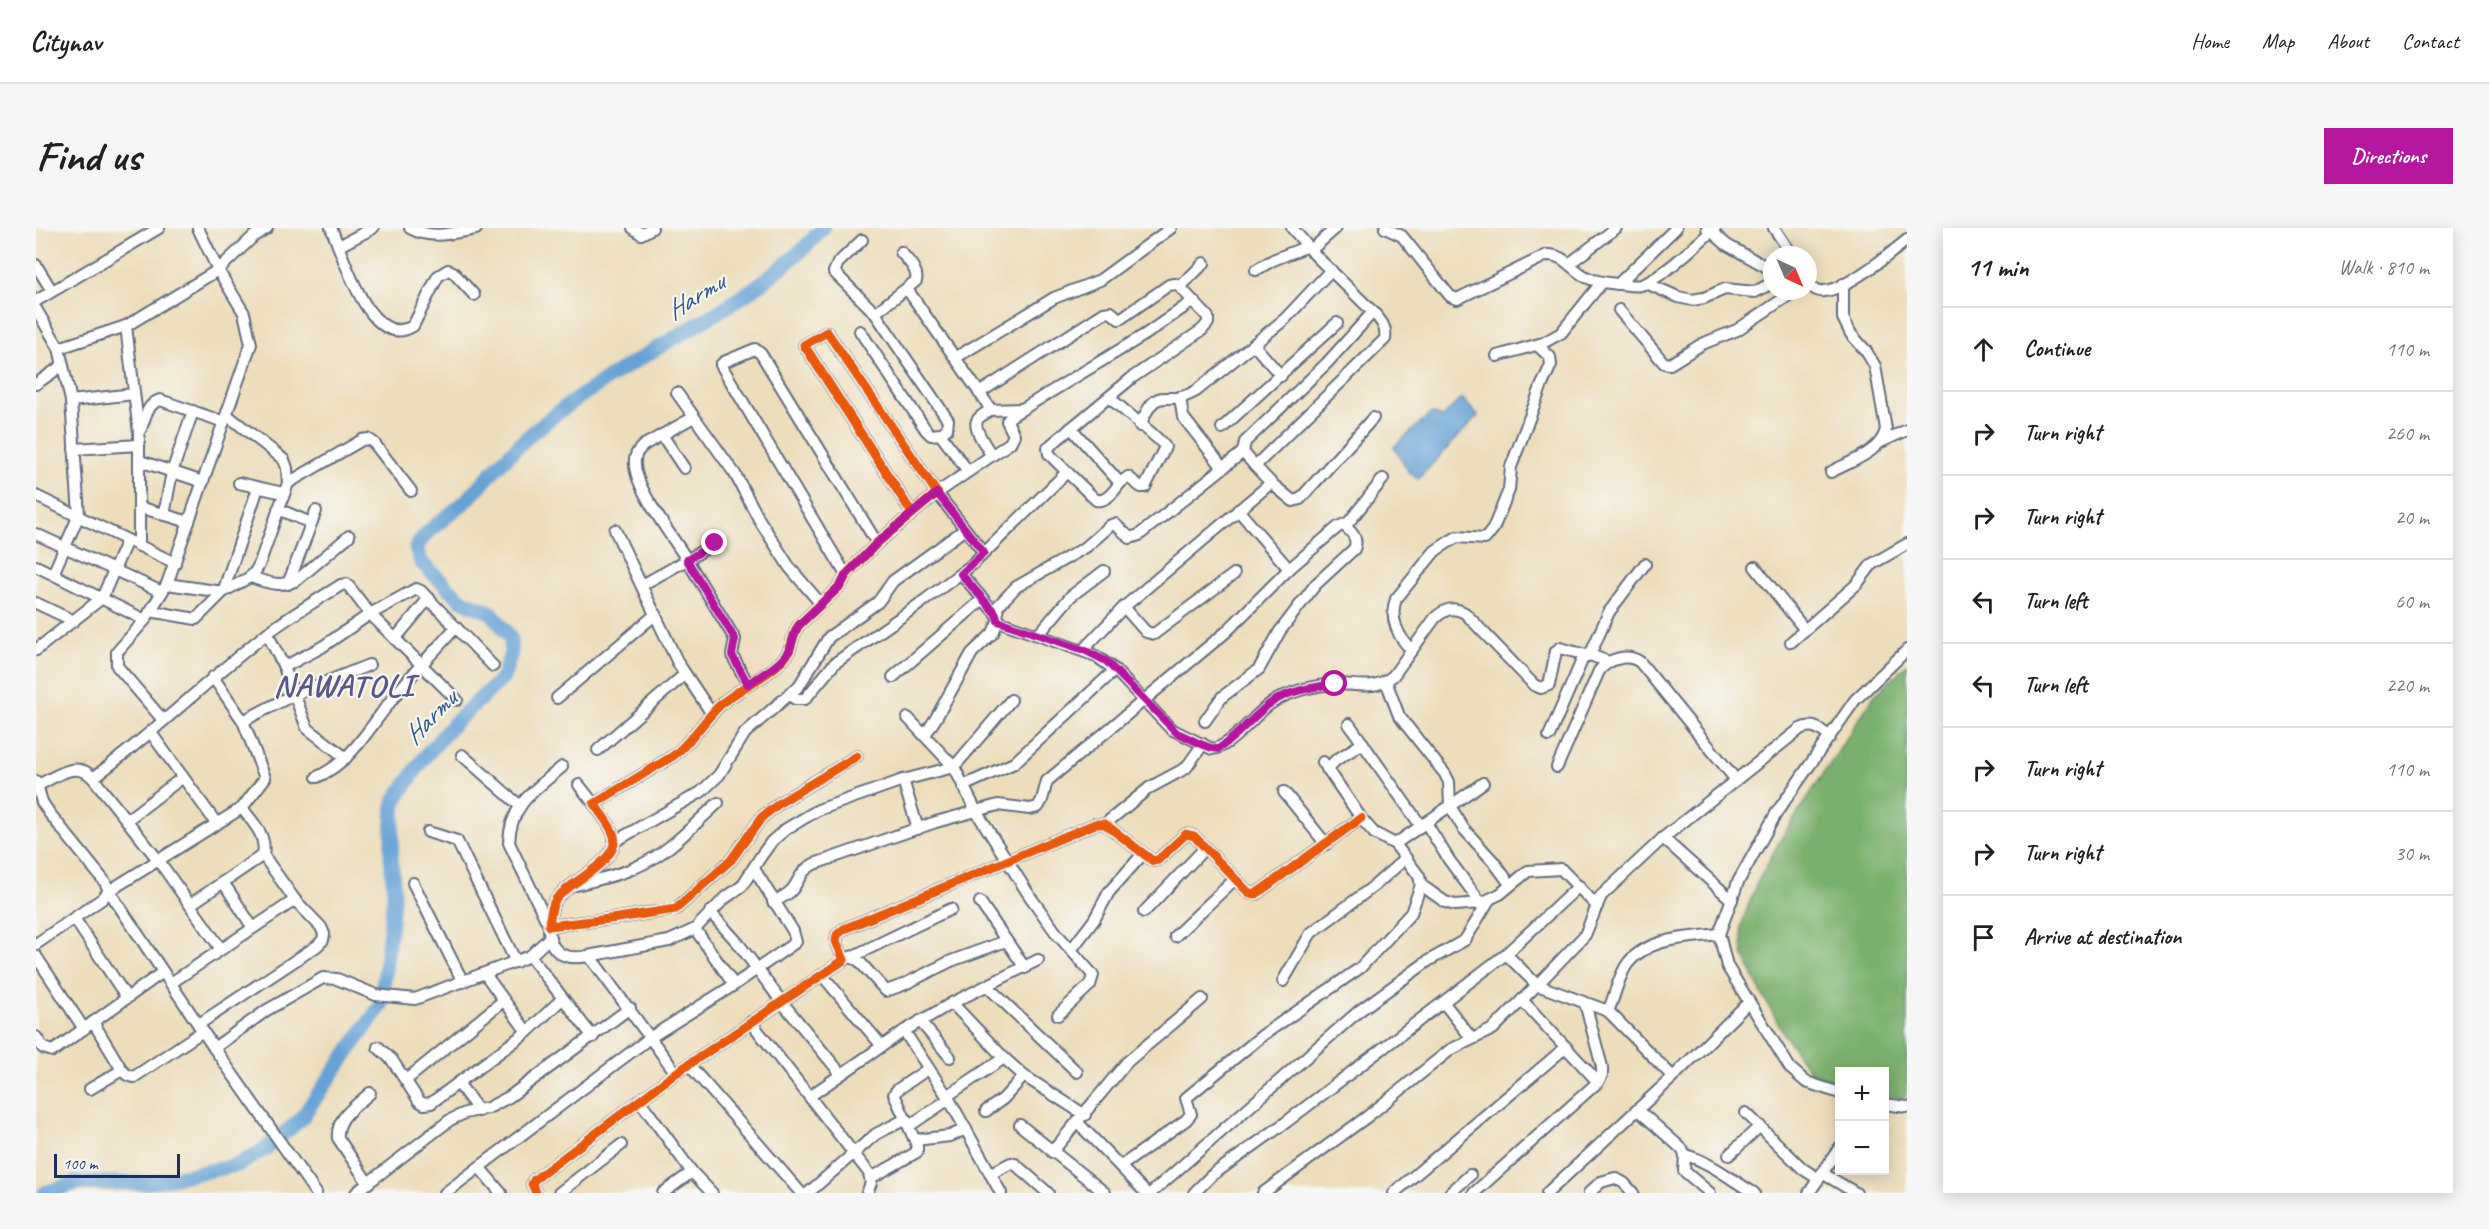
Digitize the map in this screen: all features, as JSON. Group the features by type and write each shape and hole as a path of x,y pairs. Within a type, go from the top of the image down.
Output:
{"street":[{"path":"36,301 159,228"},
{"path":"163,720 117,666 115,661 117,652 148,616 164,588 251,344 250,330 244,313 218,270 198,228"},
{"path":"59,348 126,327 218,270 254,236 267,228"},
{"path":"331,228 356,292 368,310 393,330 399,332 413,326 438,276 443,272 448,270 453,272 474,296"},
{"path":"339,246 373,228"},
{"path":"410,228 428,235 441,236 476,229"},
{"path":"633,228 641,234 652,228"},
{"path":"955,358 1054,298 1100,280 1171,228"},
{"path":"1255,466 1385,339 1386,327 1292,228"},
{"path":"1257,270 1273,260 1309,248 1336,228"},
{"path":"1385,228 1403,232 1450,296 1457,299 1547,255 1554,255 1585,277 1602,282 1635,286 1646,283 1711,229 1736,251 1763,265"},
{"path":"1569,264 1616,228"},
{"path":"1618,284 1676,228"},
{"path":"1774,228 1786,246"},
{"path":"860,331 926,430 931,435 940,434 947,429 948,420 874,313 834,272 838,263 862,240"},
{"path":"1817,291 1827,292 1872,268 1907,240"},
{"path":"874,313 916,281 917,276 901,252"},
{"path":"1180,287 1204,263"},
{"path":"36,265 52,291"},
{"path":"1140,426 1152,401 1158,398 1180,398 1196,391 1285,320 1330,270"},
{"path":"1497,356 1537,345 1561,333 1602,282"},
{"path":"1646,283 1678,297 1692,300 1704,298 1725,289 1755,292 1763,288"},
{"path":"979,393 1104,313 1111,312 1119,319 1169,285 1175,284 1180,287 1208,317 1207,326 1133,377 1071,428 1048,448 1049,454 1096,500 1100,501 1106,499 1128,477 1144,487 1165,447 1161,441 1140,426 1109,397"},
{"path":"1843,284 1843,318 1872,358 1875,366 1886,429 1881,442"},
{"path":"907,289 989,410"},
{"path":"1619,310 1664,363 1670,364 1702,344 1737,330 1782,300"},
{"path":"594,804 673,756 684,747 712,714 786,656 791,648 794,631 841,585 846,575 877,543 937,493 1013,440 1014,435 1007,421 1022,409 1146,334 1193,301"},
{"path":"36,309 59,348 71,401 79,515 53,574"},
{"path":"925,735 972,653 993,633 997,607 1016,587 1086,547 1111,525 1115,524 1130,538 1139,535 1243,452 1245,442 1326,363 1373,312"},
{"path":"1222,428 1337,323"},
{"path":"126,327 140,445 138,546"},
{"path":"912,513 804,345 827,332 937,493 984,553"},
{"path":"1254,345 1281,376"},
{"path":"1412,650 1402,642 1397,630 1394,604 1396,599 1436,551 1457,537 1485,539 1493,529 1509,490 1511,467 1551,365 1550,357 1537,345"},
{"path":"846,575 721,365 724,362 749,350 755,349 761,354 877,543"},
{"path":"36,384 63,365"},
{"path":"677,393 735,474 760,521 790,568 821,604"},
{"path":"71,401 134,394"},
{"path":"1180,398 1183,417 1223,468"},
{"path":"36,566 102,598 148,616 196,619 223,592 250,577 259,565 286,488 284,460 225,419 160,400 153,402 139,433"},
{"path":"991,455 976,429 976,423 989,410 1022,409"},
{"path":"164,515 172,472 193,411"},
{"path":"694,417 638,451 635,458 636,476 735,639 732,655 748,684"},
{"path":"1243,452 1271,483 1293,501 1300,499 1373,418"},
{"path":"1071,428 1120,483"},
{"path":"1831,472 1881,442 1907,430"},
{"path":"940,434 968,471"},
{"path":"662,435 684,468"},
{"path":"239,483 258,488 286,488 362,440 369,440 374,443 411,491"},
{"path":"74,449 140,445"},
{"path":"140,461 203,482"},
{"path":"790,693 795,699 805,699 835,663 961,574 1067,472"},
{"path":"773,902 794,888 805,868 918,829 998,805 1030,809 1038,807 1047,782 1227,632 1289,569 1338,527 1353,518 1383,479"},
{"path":"1084,650 1124,607 1271,483"},
{"path":"223,592 258,488"},
{"path":"36,496 175,562"},
{"path":"139,507 189,522"},
{"path":"278,509 311,523"},
{"path":"1238,510 1289,569"},
{"path":"288,584 316,511"},
{"path":"1206,721 1222,697 1259,669 1280,631 1316,584 1354,549 1355,537 1344,525"},
{"path":"615,530 673,653 712,714"},
{"path":"614,842 702,792 718,775 746,732 806,676 829,637 879,602 893,581 964,530"},
{"path":"36,534 114,570 164,588 223,592"},
{"path":"250,577 279,586 288,584 297,580 349,536"},
{"path":"36,650 102,598 127,540"},
{"path":"642,585 715,543"},
{"path":"1791,642 1857,584 1872,564 1907,543"},
{"path":"1549,736 1583,658 1588,655 1609,612 1645,564"},
{"path":"1755,567 1805,630"},
{"path":"1039,634 1071,596 1104,571"},
{"path":"961,574 997,617 1084,650 1106,661 1171,729 1212,749 1218,749 1270,704 1296,692 1335,684 1368,687 1386,681 1436,618 1443,611 1451,609 1465,613 1534,685 1540,688 1549,685 1556,651 1560,648 1609,662"},
{"path":"1124,607 1146,632 1158,633 1234,574"},
{"path":"93,778 151,733 163,720 267,633 341,585 347,584 370,614 457,700"},
{"path":"284,667 322,647 370,614 416,589 422,591 493,666"},
{"path":"395,639 429,598"},
{"path":"893,677 983,599"},
{"path":"36,603 74,621"},
{"path":"557,699 656,614"},
{"path":"317,777 331,770 346,758 393,697 456,627"},
{"path":"267,633 284,667 307,728 346,758"},
{"path":"1835,1092 1806,1082 1790,1068 1727,966 1719,933 1738,882 1765,830 1855,700 1907,650"},
{"path":"1557,767 1599,671 1609,662 1629,657 1640,662 1736,780"},
{"path":"243,721 293,694 369,665"},
{"path":"963,786 1014,764 1115,670"},
{"path":"598,750 685,674"},
{"path":"36,944 102,899 109,891 242,808 265,778 243,721 213,677"},
{"path":"1386,681 1399,716 1446,774 1449,782 1450,806 1463,828 1510,884"},
{"path":"548,939 566,957 575,958 669,941 695,929 710,912 742,886 772,841 786,829 818,810 903,780 954,767 1011,700"},
{"path":"908,718 954,767 976,811 1044,917 1093,975 1093,980 1058,1015"},
{"path":"1349,723 1449,860 1485,902"},
{"path":"1266,1192 1368,1116 1450,1050 1493,1029 1586,935 1601,896 1663,838 1800,729 1808,725 1816,727 1830,737"},
{"path":"151,733 217,824"},
{"path":"1121,1166 1186,1120 1191,1114 1186,1098 1204,1081 1263,1035 1360,968 1375,955 1411,913 1421,885 1419,876 1395,844 1374,833 1361,818 1325,765 1364,743"},
{"path":"847,959 836,941 837,934 844,929 1008,862 1067,835 1095,824 1105,824 1149,788 1186,768 1203,744"},
{"path":"462,755 519,806"},
{"path":"549,926 676,909 730,860 762,817 781,802 857,756"},
{"path":"549,926 509,843 509,832 519,806 562,767"},
{"path":"221,950 191,904 88,771 74,768 37,784 42,802 105,882 214,1048 313,1188 302,1193"},
{"path":"127,820 183,777"},
{"path":"903,780 918,829"},
{"path":"1395,844 1483,783"},
{"path":"214,1048 267,1010 323,978 338,979 376,995 404,1000 427,996 530,956 548,939 555,900 569,886 607,858 614,848 609,826 579,786"},
{"path":"1284,792 1326,844"},
{"path":"569,886 619,874 649,861 664,851 718,802"},
{"path":"191,904 263,855 264,838 242,808"},
{"path":"1105,824 1142,855 1153,861 1158,860 1186,834 1194,836 1249,893 1256,894 1361,818"},
{"path":"428,832 457,841 516,962"},
{"path":"1663,838 1732,900"},
{"path":"1144,912 1205,848"},
{"path":"36,956 122,1070 134,1077 140,1075 323,940 324,934 321,927 295,900 263,855"},
{"path":"1071,950 1094,920 1109,892 1142,855"},
{"path":"1283,981 1311,933 1374,886 1406,858"},
{"path":"445,1193 651,1037 734,985 796,942 793,931 754,869"},
{"path":"1151,1193 1359,1011 1428,961 1465,940 1485,902 1528,871 1561,869 1597,906"},
{"path":"1174,936 1235,879"},
{"path":"223,882 253,928"},
{"path":"413,883 463,982"},
{"path":"1421,885 1445,902 1455,905 1485,902"},
{"path":"1194,1193 1211,1176 1444,1003 1506,954 1579,886"},
{"path":"171,983 295,900"},
{"path":"980,902 1025,968"},
{"path":"536,1193 532,1184 534,1180 676,1073 781,1001 847,959 951,909"},
{"path":"710,912 738,943 781,1001 841,1074"},
{"path":"74,918 127,998"},
{"path":"695,929 734,985"},
{"path":"1608,1011 1627,964 1642,950 1657,943 1719,933"},
{"path":"847,959 858,960 886,991 903,986 951,961 1006,941"},
{"path":"1506,954 1537,985 1608,1011 1673,1077"},
{"path":"530,956 593,1037"},
{"path":"588,956 630,1008 676,1073"},
{"path":"810,1096 920,1021 1038,960"},
{"path":"36,1037 43,1048 53,1051 163,972"},
{"path":"485,974 527,1032"},
{"path":"822,975 882,1046"},
{"path":"987,987 1077,1072"},
{"path":"378,1047 392,1060 419,1101 424,1104 431,1103 527,1032 562,999"},
{"path":"1052,1152 1127,1062 1202,999"},
{"path":"1522,1000 1598,1082"},
{"path":"406,1080 503,1001"},
{"path":"1547,1193 1673,1077 1749,1002"},
{"path":"952,1003 1024,1076 1081,1119 1146,1193"},
{"path":"1444,1003 1472,1039"},
{"path":"1474,1193 1598,1082 1602,1075 1602,1067 1586,1003"},
{"path":"356,1193 450,1120 465,1113 479,1111 509,1097 630,1008"},
{"path":"920,1021 951,1057"},
{"path":"751,1022 871,1178"},
{"path":"904,1031 948,1097 1001,1193"},
{"path":"1394,1193 1566,1047"},
{"path":"689,1065 808,1192 876,1134 907,1123 1004,1058"},
{"path":"867,1193 871,1178 915,1154 918,1149 894,1094 928,1069"},
{"path":"90,1089 122,1070"},
{"path":"986,1111 1003,1099 1024,1076"},
{"path":"458,1083 479,1111"},
{"path":"368,1183 338,1138 338,1129 340,1121 370,1093"},
{"path":"640,1101 692,1173 712,1193"},
{"path":"1889,1105 1907,1107"},
{"path":"1638,1110 1685,1155 1709,1165 1728,1179 1754,1193"},
{"path":"1746,1113 1803,1168 1856,1193"},
{"path":"1020,1125 1105,1193"},
{"path":"1730,1155 1760,1126"},
{"path":"915,1140 950,1136 966,1129"},
{"path":"559,1193 621,1145"},
{"path":"1809,1193 1835,1153"},
{"path":"1685,1155 1684,1171 1710,1193"},
{"path":"990,1174 1011,1163 1016,1164 1048,1193"},
{"path":"479,1167 501,1193"},
{"path":"663,1193 692,1173"},
{"path":"1450,1193 1470,1175"},
{"path":"1589,1193 1600,1182 1615,1178 1624,1183 1633,1193"}],"green space":[{"path":"1907,664 1907,1094 1903,1098 1889,1096 1889,1067 1835,1067 1835,1083 1809,1071 1784,1034 1743,954 1741,926 1755,887 1779,842 1874,696"}],"water":[{"path":"1462,398 1478,416 1418,479 1408,471 1394,447 1431,413 1442,417"}],"waterway":[{"name":"Harmu","path":"45,1193 76,1183 146,1183 238,1165 265,1149 300,1120 381,1005 394,894 391,857 394,802 424,758 454,723 503,678 511,653 511,639 492,613 461,600 421,562 416,548 433,527 469,498 510,454 545,422 599,384 745,294 773,274 823,228"}],"cycle path":[{"path":"857,756 781,802 762,817 731,860 676,909 549,926 556,899 602,862 614,845 611,828 594,804 673,756 686,745 720,705 781,662 789,651 799,625 841,585 846,575 877,543 937,493 827,332 804,345 912,513"},
{"path":"536,1193 532,1184 534,1180 676,1073 844,960 836,941 837,935 844,929 1095,824 1105,824 1153,861 1158,860 1186,834 1194,836 1249,893 1256,894 1361,818"}],"district":[{"name":"NAWATOLI","path":"344,685"}],"route":[{"path":"715,543 687,560 735,639 736,644 732,655 748,684 786,656 791,648 794,631 841,585 846,575 877,543 937,493 984,553 961,574 996,614 998,621 1084,650 1106,661 1177,733 1212,749 1218,749 1270,704 1282,697 1335,684"}]}
